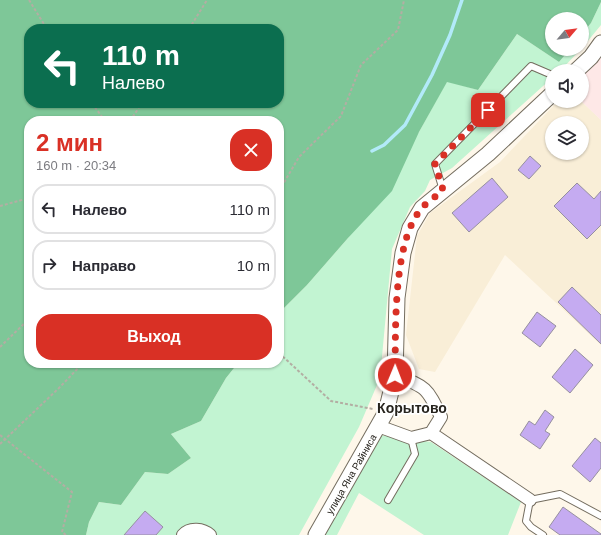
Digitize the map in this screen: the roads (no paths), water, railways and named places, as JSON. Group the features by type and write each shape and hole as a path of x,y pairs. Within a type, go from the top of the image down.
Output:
{"street":[{"path":"584,64 591,57 601,43"},
{"name":"улица Яна Райниса","path":"316,535 386,412 395,375 398,298 403,253 410,228 422,208 488,154 545,101"},
{"path":"378,426 411,438 431,433 441,418 430,395 420,385 395,375"},
{"path":"431,433 530,500"},
{"path":"183,535 185,532 193,529 206,532 210,535"}],"lane":[{"path":"443,190 435,164 531,66 545,72"},
{"path":"388,500 415,454 411,438"},
{"path":"543,535 531,527 526,521 530,500 560,494 601,516"}],"waterway":[{"path":"372,151 384,145 405,125 432,75 450,35 462,0"}],"district":[{"name":"Корытово","path":"412,408"}]}
